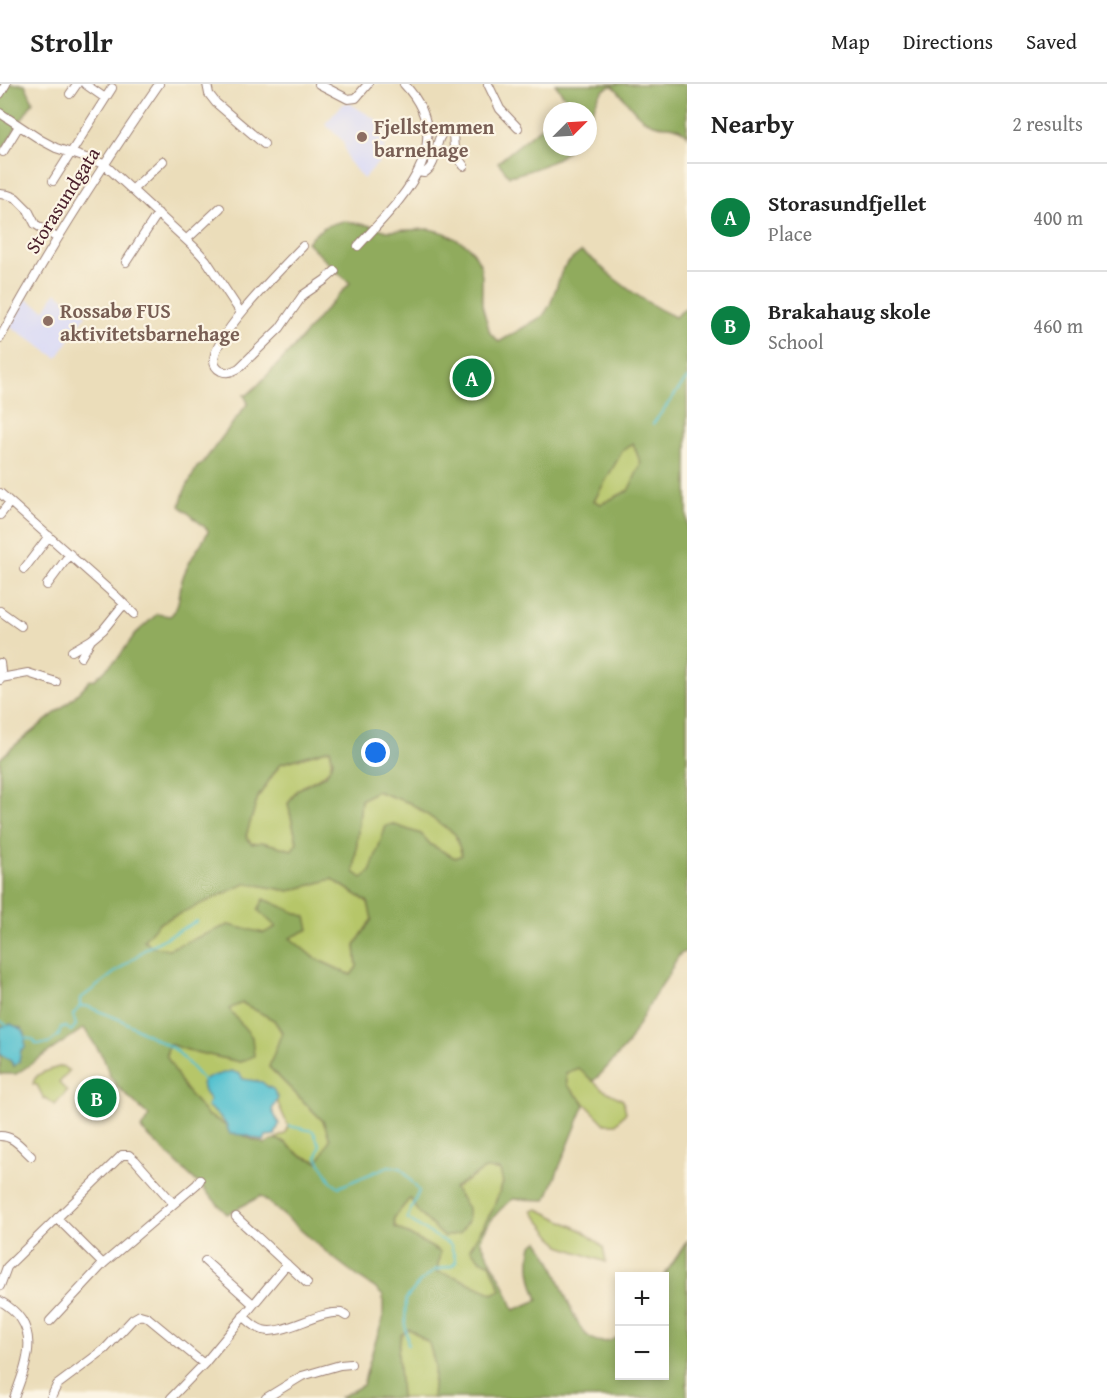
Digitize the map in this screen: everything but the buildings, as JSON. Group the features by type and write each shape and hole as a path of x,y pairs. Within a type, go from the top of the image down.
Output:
{"street":[{"path":"0,94 6,84"},
{"path":"70,94 77,84"},
{"path":"85,84 105,98"},
{"name":"Storasundgata","path":"0,338 57,238 159,84"},
{"path":"207,84 207,90 212,98 264,144"},
{"path":"319,84 348,99 356,98 368,84"},
{"path":"358,246 404,195 424,159 426,130 422,111 404,84"},
{"path":"488,84 500,109 518,128"},
{"path":"53,181 112,88"},
{"path":"0,113 57,148 104,164 188,239 206,260 241,313"},
{"path":"3,152 19,126"},
{"path":"418,172 424,173 431,168 440,136 444,130 450,130 453,135 455,154 464,166"},
{"path":"132,190 163,161"},
{"path":"0,194 16,198 28,210 35,224 57,238"},
{"path":"188,239 220,208"},
{"path":"126,262 158,213"},
{"path":"303,246 241,313 216,351 214,359 219,370 232,372 239,368 280,328 303,295 335,271"},
{"path":"0,493 134,614"},
{"path":"0,515 10,502"},
{"path":"24,569 50,536"},
{"path":"47,585 70,554"},
{"path":"72,651 91,640 109,624 124,604"},
{"path":"0,611 21,626"},
{"path":"81,657 91,640"},
{"path":"0,663 1,679 28,673 57,682"},
{"path":"0,1136 13,1139 31,1156"},
{"path":"0,1286 4,1265 57,1218 119,1156 125,1154 135,1160 173,1203"},
{"path":"50,1321 103,1264 200,1180"},
{"path":"236,1217 307,1283"},
{"path":"57,1218 103,1264"},
{"path":"205,1262 253,1304"},
{"path":"171,1398 204,1364 287,1264"},
{"path":"0,1301 16,1312 22,1320 29,1340 30,1351 26,1367 14,1398"},
{"path":"243,1317 259,1329 270,1331 330,1313 341,1313 346,1316"},
{"path":"51,1398 57,1384 105,1349 133,1319 140,1315 147,1317 204,1364"},
{"path":"266,1398 302,1376 351,1364"}],"shaded area":[{"name":"Fjellstemmen barnehage","path":"349,103 377,120 384,132 385,146 380,161 363,179 348,160 343,141 325,124 343,104"},
{"name":"Rossabø FUS aktivitetsbarnehage","path":"56,292 86,315 57,358 10,326 26,299 45,310"}],"green space":[{"path":"0,84 25,84 33,102 0,153"},
{"path":"555,84 687,84 687,136 679,129 656,125 645,120 613,86 603,91 596,102 566,102 565,97"},
{"path":"543,125 543,156 560,156 534,169 509,176 498,162"},
{"path":"344,221 387,231 429,229 445,233 467,245 480,264 482,305 490,333 499,342 543,316 550,305 563,268 581,252 651,305 675,317 687,307 687,951 680,954 676,960 627,1045 600,1075 593,1081 578,1068 566,1073 567,1085 585,1104 546,1200 513,1199 494,1217 480,1240 503,1283 514,1310 538,1300 532,1280 530,1259 532,1245 538,1241 551,1262 570,1308 583,1332 600,1342 615,1338 615,1380 669,1380 669,1272 667,1272 687,1241 687,1398 432,1398 435,1365 429,1343 409,1329 401,1335 398,1352 401,1398 339,1398 363,1385 383,1319 383,1296 375,1288 331,1256 261,1196 227,1214 141,1129 149,1116 116,1085 103,1057 84,1028 16,1074 0,1074 0,1054 10,1060 14,1066 22,1028 0,1027 0,759 119,657 135,634 157,614 170,616 173,613 184,573 208,532 180,506 184,492 197,467 201,465 248,403 244,395 258,385 294,347 350,283 307,242 328,226","holes":["633,443 641,464 628,491 601,504 594,501 623,450","330,749 333,761 326,775 297,790 288,804 297,842 292,850 262,842 252,844 246,836 258,797 280,764","376,791 410,803 455,834 462,855 455,858 431,845 421,834 392,824 386,826 370,872 362,878 354,872 361,800","332,879 368,902 372,919 355,945 357,967 351,975 314,958 290,938 309,929 306,917 264,899 258,910 276,927 264,933 228,925 169,949 152,947 144,940 159,923 247,883 289,891","242,1003 274,1020 282,1032 269,1067 323,1121 330,1139 318,1162 300,1155 284,1142 275,1139 265,1144 246,1137 238,1128 223,1124 207,1115 185,1089 166,1055 169,1044 240,1062 254,1056 252,1037 229,1009","485,1169 500,1170 503,1183 492,1211 470,1249 481,1261 490,1263 501,1290 493,1294 456,1277 437,1272 440,1252 395,1227 394,1218 410,1198 418,1212 444,1237 460,1233 468,1221 468,1208 454,1188"]},
{"path":"633,443 641,464 629,490 601,504 594,501 623,450"},
{"path":"330,749 331,765 328,771 297,790 288,804 297,843 292,850 262,842 252,844 246,836 258,797 280,764"},
{"path":"376,791 410,803 455,834 462,855 455,858 431,845 421,834 386,826 370,873 362,879 354,872 361,800"},
{"path":"332,879 368,902 372,919 355,945 357,967 351,975 314,958 276,927 264,934 228,925 169,949 152,947 143,939 159,923 247,883 289,891"},
{"path":"242,1003 274,1020 282,1033 269,1067 323,1121 330,1139 319,1162 300,1155 284,1142 275,1139 286,1133 288,1126 274,1094 238,1128 223,1124 207,1115 185,1089 166,1056 169,1044 240,1062 229,1008"},
{"path":"62,1066 69,1071 59,1083 67,1091 55,1105 46,1098 44,1099 37,1085 33,1084 40,1074"},
{"path":"578,1068 602,1089 623,1100 626,1112 616,1124 605,1124 567,1085 566,1073"},
{"path":"485,1169 500,1170 503,1182 492,1211 470,1249 481,1260 490,1263 501,1290 493,1294 456,1277 437,1273 440,1252 395,1227 394,1218 410,1198 418,1212"},
{"path":"538,1209 583,1231 603,1247 606,1262 560,1246 532,1211"},
{"path":"409,1329 429,1343 435,1364 432,1398 401,1398 398,1352 401,1335"}],"water":[{"path":"11,1024 22,1030 25,1037 25,1048 21,1050 19,1062 14,1066 10,1060 0,1054 0,1027"},
{"path":"231,1071 240,1074 243,1079 262,1082 273,1089 278,1098 272,1110 279,1124 275,1135 266,1136 264,1141 245,1135 230,1134 222,1119 207,1106 210,1100 202,1084 206,1078"}],"waterway":[{"path":"653,424 687,378"},
{"path":"80,1005 80,999 147,948 197,921"},
{"path":"26,1038 34,1040 36,1044 48,1044 59,1035 61,1027 66,1027 71,1031 76,1025 73,1015 80,1006 86,1006 121,1020 176,1050 205,1082"},
{"path":"0,1021 7,1025"},
{"path":"289,1126 313,1131 320,1146 317,1157 331,1181 339,1187 389,1166 401,1168 419,1191 407,1218 451,1245 456,1262 452,1266 435,1270 420,1282 406,1299 405,1323 408,1345"}],"place":[{"name":"Fjellstemmen barnehage","path":"362,137"},
{"name":"Rossabø FUS aktivitetsbarnehage","path":"48,321"},
{"name":"Storasundfjellet","path":"472,378"},
{"name":"Brakahaug skole","path":"97,1098"}]}
